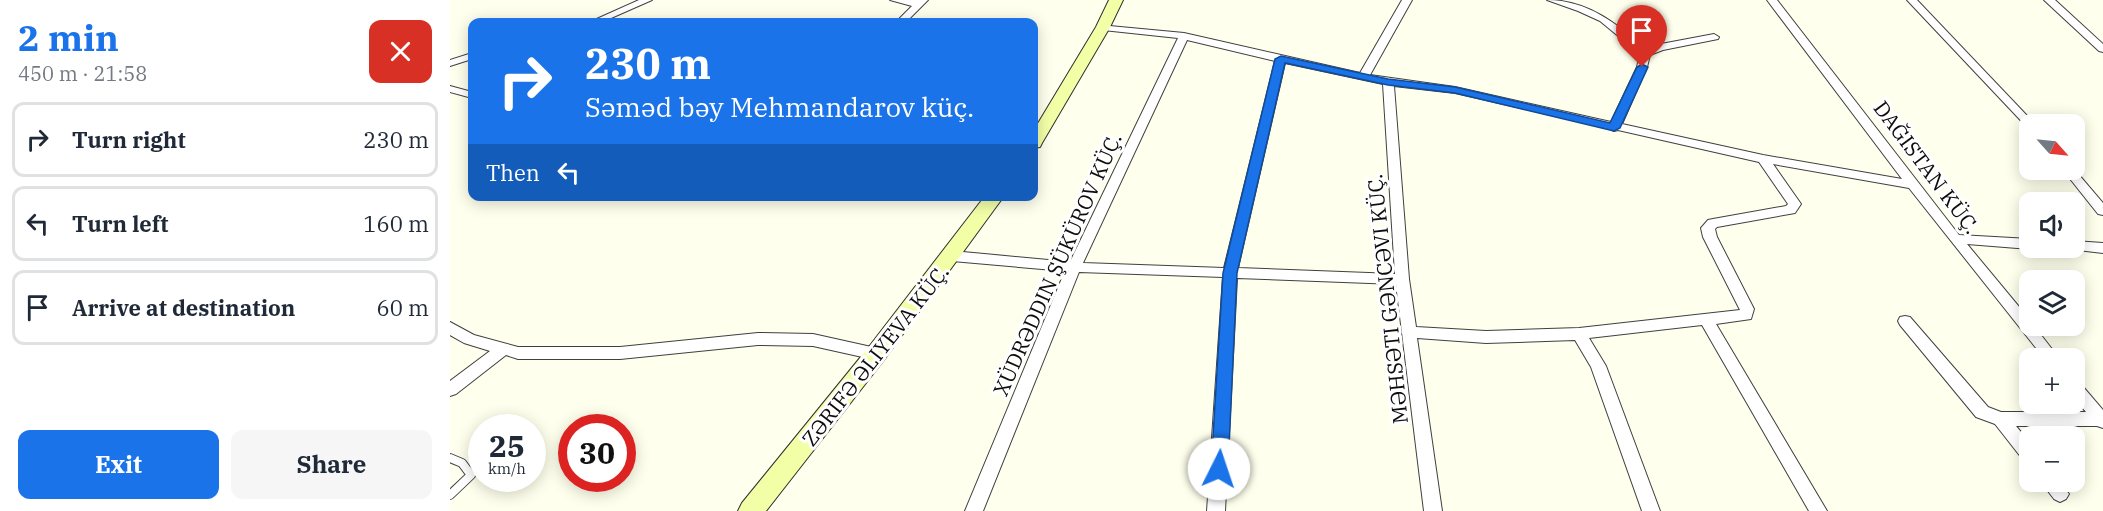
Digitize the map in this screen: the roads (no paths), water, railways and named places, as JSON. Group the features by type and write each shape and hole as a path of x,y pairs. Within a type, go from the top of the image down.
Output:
{"street":[{"path":"604,18 647,0"},
{"path":"895,0 921,2"},
{"path":"1038,136 1103,27 1116,0"},
{"path":"1364,76 1407,0"},
{"path":"1552,0 1582,7 1606,20 1645,53"},
{"path":"1772,0 1955,239 2044,348"},
{"path":"1912,0 2020,114"},
{"path":"2049,0 2103,49"},
{"path":"905,18 921,2"},
{"path":"1103,27 1185,36 1388,82 1455,90 1614,128 1763,159 1915,185"},
{"name":"XÜDRƏDDIN ŞÜKÜROV KÜÇ.","path":"974,511 1074,267 1185,36"},
{"path":"1645,53 1661,47 1714,37"},
{"path":"1614,128 1642,67 1645,53"},
{"path":"450,63 468,57"},
{"path":"1216,511 1230,273 1281,59"},
{"name":"MƏHSƏTI GƏNCƏVI KÜÇ.","path":"1388,82 1402,279 1433,511"},
{"path":"450,89 468,94"},
{"path":"1408,332 1486,337 1579,334 1746,315 1747,309 1710,237 1708,228 1713,222 1790,210 1795,204 1763,159"},
{"path":"2077,180 2103,211"},
{"name":"ZƏRIFƏ ƏLIYEVA KÜÇ.","path":"752,511 952,256 991,201"},
{"path":"1955,239 2019,243"},
{"path":"2085,247 2103,248"},
{"path":"952,256 1074,267 1402,279"},
{"path":"1706,321 1818,511"},
{"path":"1905,321 1982,412 2001,419 2102,420"},
{"path":"450,328 469,339 518,353 620,353 758,339 813,340 876,354"},
{"path":"1579,334 1598,366 1651,511"},
{"path":"450,390 503,349"},
{"path":"2085,399 2102,420"},
{"path":"2001,419 2019,442"}],"lane":[{"path":"450,458 462,463 471,475 450,495"}]}
